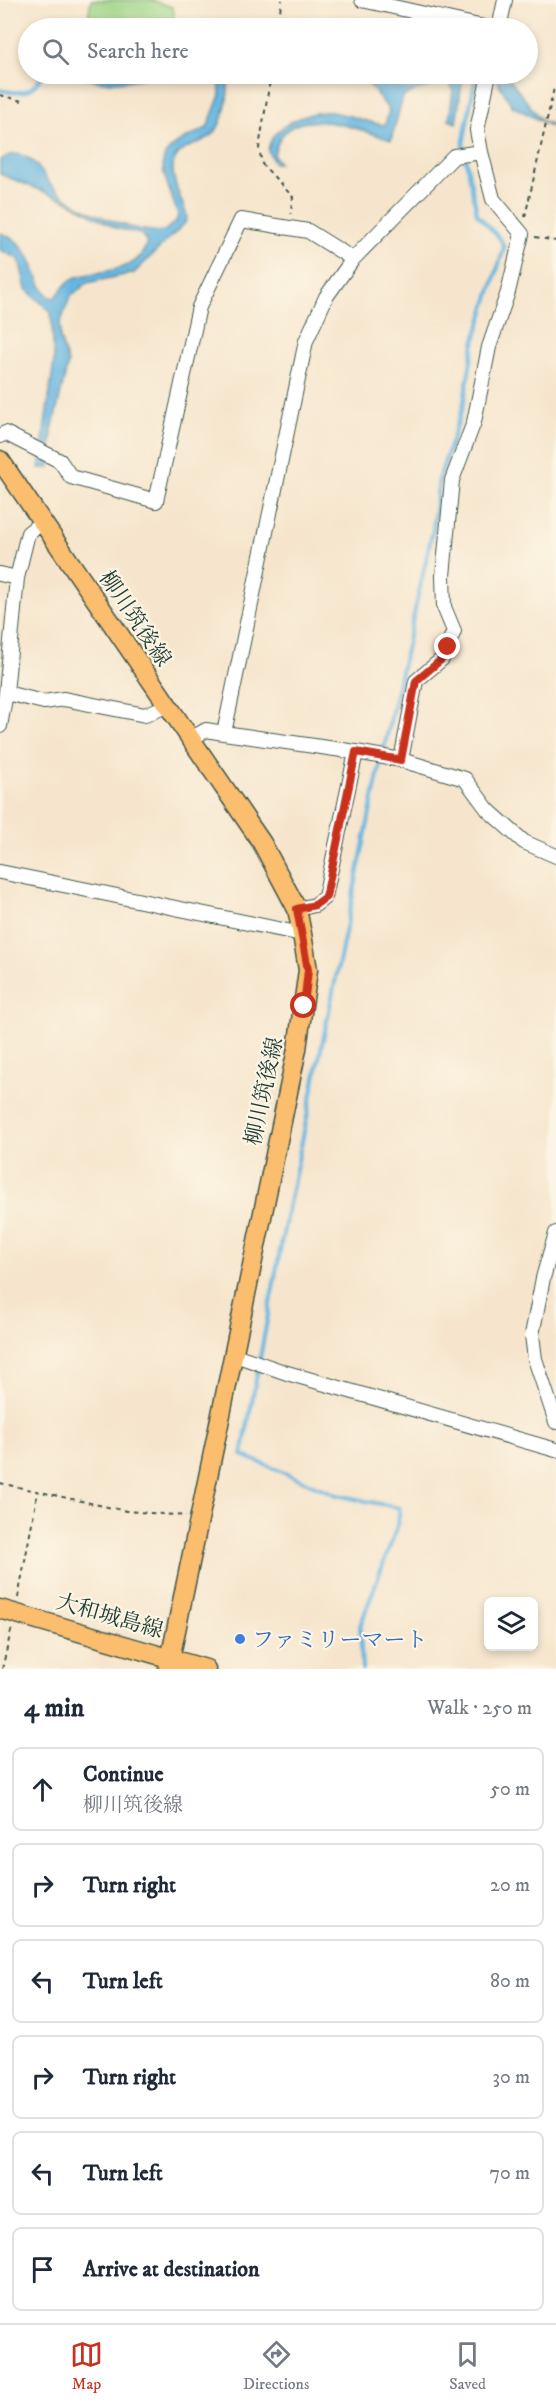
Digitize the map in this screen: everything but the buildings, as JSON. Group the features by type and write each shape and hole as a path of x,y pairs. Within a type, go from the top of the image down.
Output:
{"main road":[{"name":"柳川筑後線","path":"3,463 189,740 262,843 297,909 308,970 297,1049 198,1516 170,1663"},
{"name":"大和城島線","path":"8,1611 170,1663 206,1669"}],"street":[{"path":"362,0 443,18"},
{"path":"501,18 505,0"},
{"path":"401,760 416,681 442,659 454,631 444,607 443,576 452,480 474,422 489,347 508,292 520,231 493,199 481,152 477,130 487,84"},
{"path":"224,733 306,341 326,297 353,259 454,156 481,152"},
{"path":"0,436 5,433 60,461 71,477 156,501 199,307 241,220 290,226 308,231 353,259"},
{"path":"0,726 6,693 17,578 28,533 42,522"},
{"path":"0,574 17,578"},
{"path":"6,693 44,702 64,699 145,715 166,706"},
{"path":"189,740 206,730 401,760 465,779 488,810 524,842 556,856"},
{"path":"297,909 315,905 326,897 356,752"},
{"path":"0,872 302,934"},
{"path":"556,1233 543,1278 532,1335 535,1359 556,1422"},
{"path":"232,1354 287,1373 556,1450"}],"path":[{"path":"279,18 282,0"},
{"path":"269,84 259,148 262,164 293,197 290,226"},
{"path":"554,88 526,214 520,231 556,241"},
{"path":"0,95 22,101"},
{"path":"0,1483 126,1511 198,1516"},
{"path":"2,1669 8,1611 38,1491"}],"green space":[{"path":"91,0 152,0 172,7 174,13 173,18 88,18"}],"water":[{"path":"219,84 228,84 226,106 217,130 207,139 181,151 174,161 175,181 187,217 185,223 134,273 87,283 70,297 60,324 60,338 68,363 52,430 50,468 39,468 54,361 51,312 26,289 19,259 0,250 0,233 13,239 22,247 29,257 42,288 54,298 74,278 127,266 143,253 147,242 141,234 116,228 67,201 0,174 0,160 13,154 21,155 32,161 49,183 62,195 90,211 138,229 164,231 176,221 178,215 163,170 163,160 167,152 175,145 207,128 220,95"},
{"path":"369,84 394,86 441,84 416,90 403,97 391,140 341,125 306,122 291,127 280,138 274,156 279,163 274,163 268,151 270,142 283,127 302,117 331,112 385,125 389,110"},
{"path":"450,84 462,84 456,123 449,120 453,90"},
{"path":"499,84 513,84 542,121 556,126 556,129 512,106"}],"waterway":[{"path":"0,90 26,91 36,84"},
{"path":"383,753 433,529 439,479 463,407 474,343 504,248 501,240 477,214 463,145 474,84"},
{"path":"362,1669 360,1626 397,1527 400,1508 337,1495 242,1455 286,1218 381,760"}],"place":[{"name":"ファミリーマート","path":"240,1639"}],"route":[{"path":"304,1006 308,970 297,909 315,905 326,897 356,752 401,760 416,681 442,659 448,647"}]}
